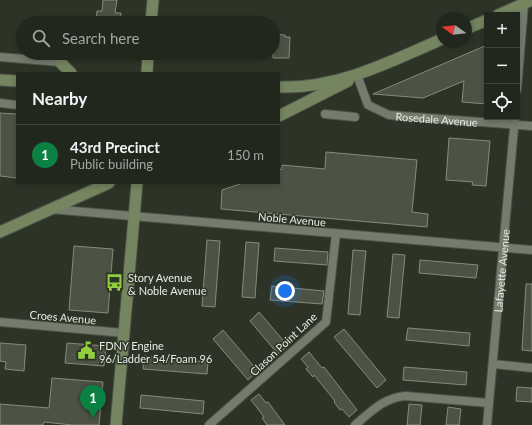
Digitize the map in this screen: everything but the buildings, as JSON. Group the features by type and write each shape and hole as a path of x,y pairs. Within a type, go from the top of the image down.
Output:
{"main road":[{"path":"152,16 153,0"},
{"path":"504,12 527,1"},
{"path":"472,26 484,21"},
{"path":"280,115 357,75 436,42"},
{"path":"147,72 148,60"},
{"path":"60,62 70,72"},
{"path":"280,87 307,86 357,75"},
{"path":"0,80 16,81"},
{"path":"0,232 107,184"},
{"path":"116,425 137,184"}],"street":[{"path":"518,84 527,1"},
{"path":"0,57 16,58"},
{"path":"36,60 60,62"},
{"name":"Rosedale Avenue","path":"357,75 368,105 389,115 514,121 532,126"},
{"path":"0,103 16,105"},
{"path":"325,114 354,117"},
{"name":"Lafayette Avenue","path":"487,425 514,121"},
{"name":"Noble Avenue","path":"50,209 532,250"},
{"name":"Clason Point Lane","path":"209,425 326,322 336,234"},
{"name":"Croes Avenue","path":"0,322 124,333"},
{"path":"493,364 532,368"},
{"path":"355,425 383,401 394,397 405,396 489,403"}],"place":[{"name":"Story Avenue & Noble Avenue","path":"115,283"},
{"name":"FDNY Engine 96/Ladder 54/Foam 96","path":"86,351"},
{"name":"43rd Precinct","path":"93,418"}]}
